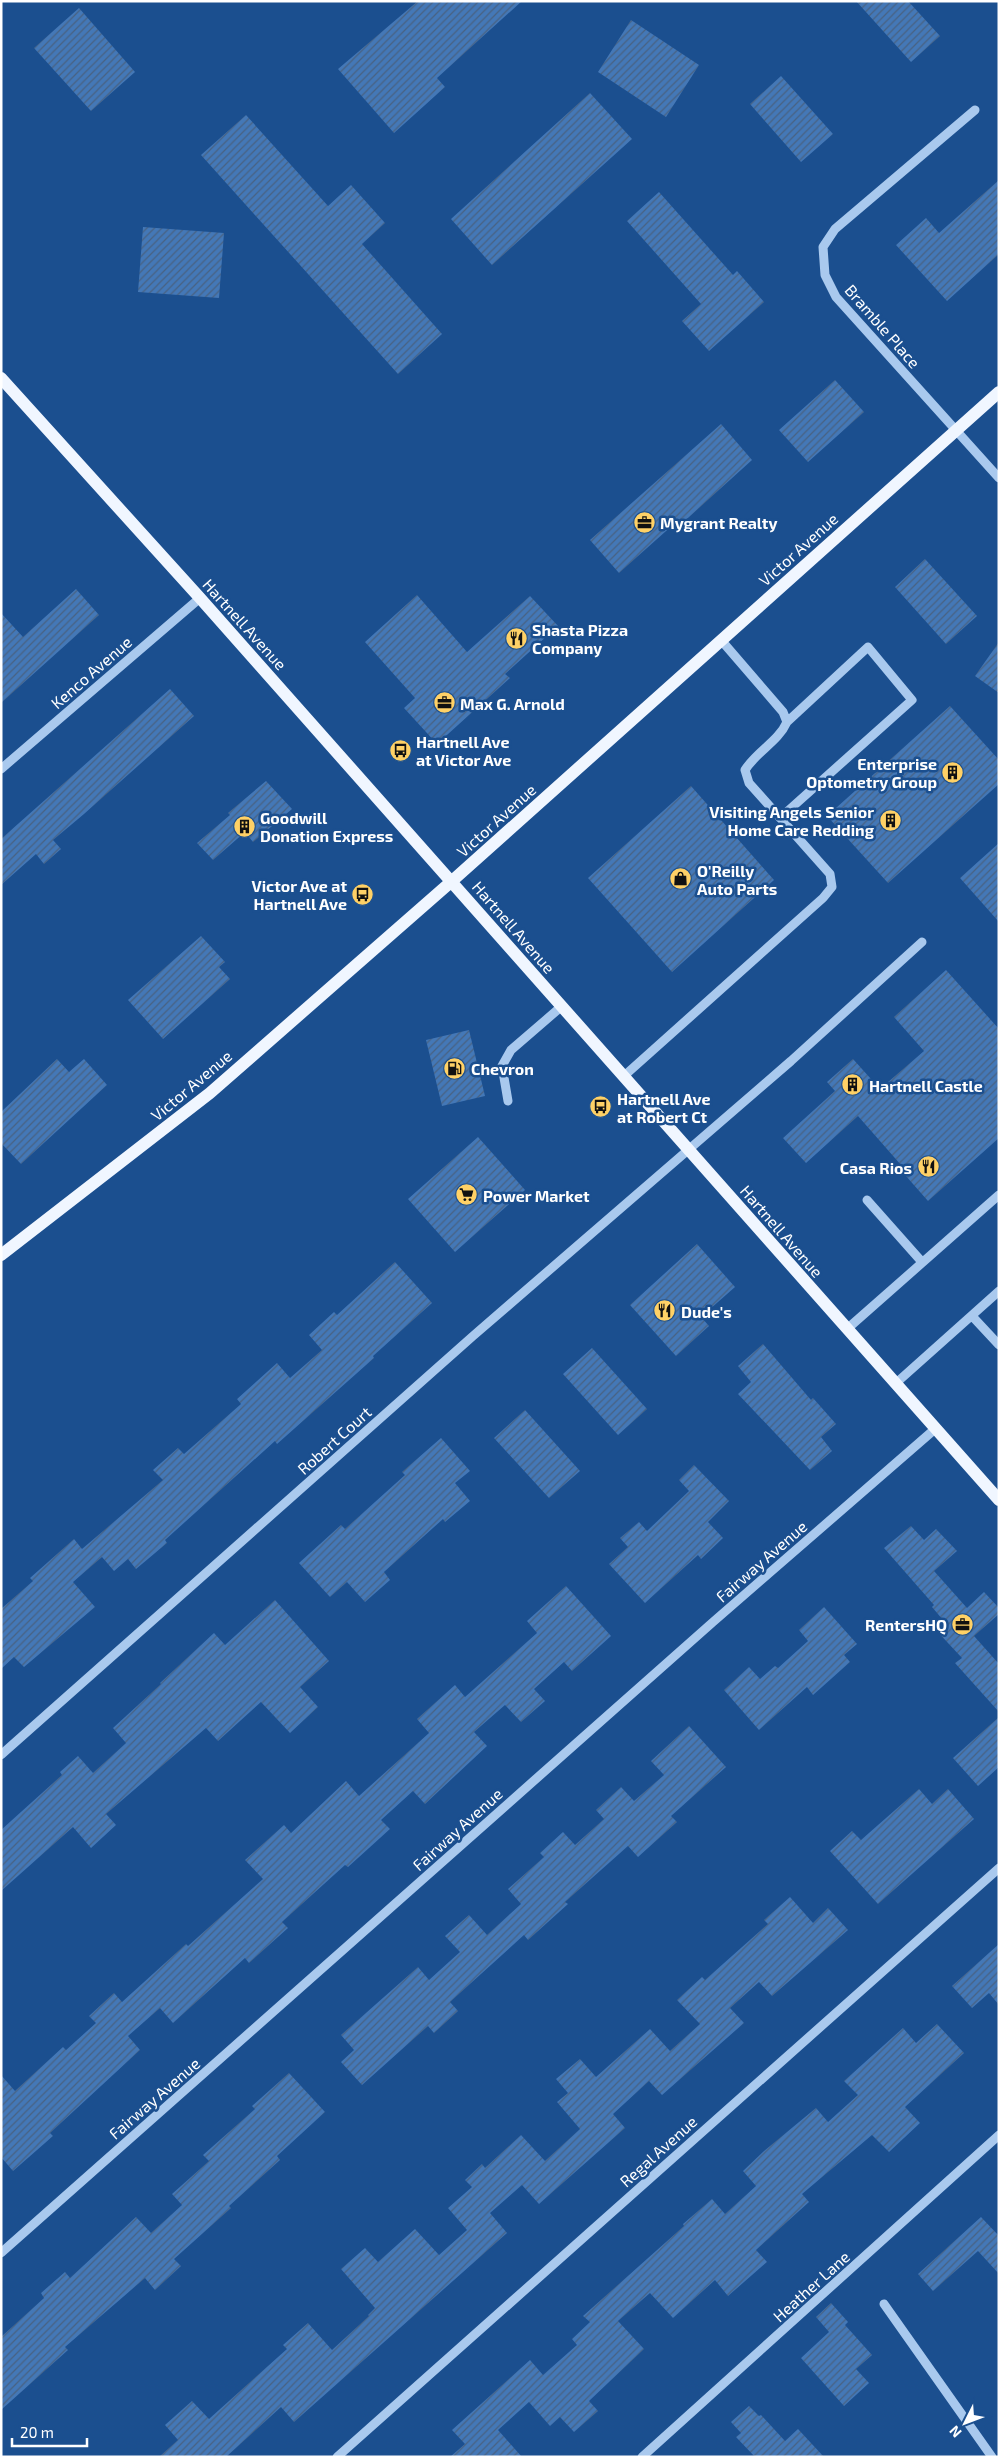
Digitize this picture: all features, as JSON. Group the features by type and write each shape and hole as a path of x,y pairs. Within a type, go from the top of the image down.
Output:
{"main road":[{"name":"Hartnell Avenue","path":"1,378 452,881 999,1500"},
{"name":"Victor Avenue","path":"1,1255 210,1093 452,881 999,392"}],"street":[{"name":"Bramble Place","path":"974,110 835,229 823,247 825,275 836,297 851,316 999,478"},
{"name":"Kenco Avenue","path":"1,769 200,598"},
{"path":"720,640 783,712 787,722"},
{"path":"624,1076 824,898 832,887 830,874 749,784 745,770 752,759 781,734 787,722 868,647 912,700 780,818"},
{"name":"Robert Court","path":"1,1755 474,1336 689,1150 922,942"},
{"path":"508,1101 502,1066 511,1050 562,1006"},
{"path":"847,1329 999,1195"},
{"path":"867,1200 922,1262"},
{"path":"895,1384 999,1291"},
{"path":"972,1316 999,1345"},
{"name":"Fairway Avenue","path":"1,2253 706,1629 935,1429"},
{"name":"Regal Avenue","path":"337,2457 999,1868"},
{"name":"Heather Lane","path":"642,2457 999,2135"},
{"path":"884,2304 992,2457"}],"building":[{"path":"418,1 522,1 437,78 445,87 394,133 338,69"},
{"path":"856,1 908,1 940,36 911,62"},
{"path":"79,8 135,72 91,111 34,48"},
{"path":"631,20 699,65 666,117 598,72"},
{"path":"781,76 833,134 801,162 750,104"},
{"path":"590,93 632,139 492,265 451,219"},
{"path":"246,115 328,206 351,185 385,223 362,244 442,334 398,374 201,155"},
{"path":"999,180 999,254 947,301 896,245 926,218 939,233"},
{"path":"659,192 733,275 737,271 764,302 709,351 682,321 701,304 627,221"},
{"path":"143,227 224,233 219,298 138,292"},
{"path":"835,380 864,412 808,462 779,430"},
{"path":"721,424 752,460 678,527 675,523 619,573 590,540"},
{"path":"925,559 977,616 946,644 895,587"},
{"path":"76,589 99,615 1,703 1,613 23,637"},
{"path":"417,595 467,652 530,596 558,626 505,674 510,678 437,744 404,708 415,698 365,642"},
{"path":"999,642 999,693 975,676"},
{"path":"170,689 194,716 53,840 61,849 44,864 36,854 1,885 1,839"},
{"path":"950,706 999,760 999,784 888,883 827,816"},
{"name":"Goodwill Donation Express","path":"266,781 292,809 253,842 245,832 213,860 197,843 230,815 228,813"},
{"name":"O'Reilly Auto Parts","path":"691,786 774,880 672,972 588,878"},
{"path":"999,843 999,922 960,878"},
{"path":"201,936 225,962 219,967 230,979 163,1039 128,1000"},
{"name":"Hartnell Castle","path":"946,970 999,1029 999,1138 928,1201 898,1167 901,1165 858,1116 806,1163 783,1138 835,1091 827,1082 853,1059 880,1089 924,1051 894,1017"},
{"name":"Chevron","path":"469,1030 485,1096 442,1106 426,1040"},
{"path":"57,1059 69,1072 84,1059 107,1085 21,1164 1,1143 1,1112"},
{"name":"Power Market","path":"478,1137 525,1190 455,1252 408,1199"},
{"path":"697,1244 735,1287 701,1317 709,1326 676,1356 630,1305"},
{"path":"395,1262 432,1303 373,1356 374,1358 277,1444 275,1441 165,1540 167,1543 136,1569 128,1559 114,1571 102,1557 73,1582 95,1607 24,1667 14,1657 1,1669 1,1609 33,1581 30,1578 74,1539 82,1549 163,1480 153,1470 178,1448 184,1454 241,1404 237,1399 277,1363 290,1378 322,1350 309,1335 334,1312 337,1315"},
{"path":"763,1344 811,1400 813,1398 836,1424 821,1437 832,1451 810,1470 738,1394 751,1382 738,1366"},
{"path":"592,1348 647,1409 618,1435 563,1374"},
{"path":"525,1410 580,1471 549,1498 494,1438"},
{"path":"441,1438 470,1471 455,1483 470,1501 445,1522 443,1519 384,1572 390,1580 365,1602 347,1582 330,1597 299,1563 341,1525 345,1529 405,1475 402,1472"},
{"path":"694,1465 729,1501 708,1522 723,1538 701,1559 698,1555 645,1603 609,1564 628,1547 620,1538 639,1522 647,1531 689,1491 679,1480"},
{"path":"911,1526 924,1540 936,1529 957,1551 934,1571 967,1608 984,1592 999,1608 999,1614 974,1636 999,1664 999,1712 955,1663 962,1658 934,1628 943,1620 932,1607 934,1605 884,1548"},
{"path":"566,1586 611,1636 572,1671 564,1662 534,1689 545,1701 521,1722 505,1705 474,1732 487,1746 425,1804 413,1791 381,1820 390,1829 348,1867 345,1865 282,1922 288,1928 249,1963 245,1958 173,2023 160,2008 128,2036 140,2050 50,2133 53,2136 13,2171 1,2157 1,2075 15,2091 63,2047 66,2050 96,2023 89,2016 114,1993 122,2002 186,1944 188,1946 263,1879 245,1860 284,1825 291,1833 346,1781 359,1796 429,1733 417,1719 455,1685 465,1697 537,1633 527,1621"},
{"path":"275,1600 329,1661 300,1687 318,1707 290,1733 261,1702 218,1741 206,1728 106,1814 116,1825 91,1848 73,1827 1,1891 1,1830 62,1775 60,1772 78,1756 93,1773 126,1743 113,1728 160,1683 214,1633 225,1645"},
{"path":"824,1607 857,1644 844,1655 850,1662 813,1695 807,1687 759,1730 724,1690 749,1667 760,1679 775,1666 778,1668 808,1641 799,1630"},
{"path":"999,1717 999,1767 978,1786 953,1758"},
{"path":"689,1726 726,1767 671,1816 677,1822 638,1857 628,1846 565,1902 568,1904 528,1940 524,1935 450,2002 458,2011 434,2033 428,2026 362,2085 341,2062 354,2050 341,2035 418,1967 429,1980 460,1952 445,1936 469,1915 487,1935 521,1904 508,1889 544,1857 540,1853 563,1832 575,1845 604,1819 596,1810 621,1787 634,1801 664,1775 651,1761"},
{"path":"919,1789 932,1804 948,1789 974,1819 878,1904 830,1851 852,1831 861,1840"},
{"path":"790,1897 813,1923 828,1908 848,1930 772,1996 759,1982 730,2008 744,2023 662,2095 649,2081 613,2114 625,2128 539,2204 522,2185 490,2213 507,2233 294,2422 281,2407 226,2457 159,2457 178,2440 165,2425 192,2401 209,2419 287,2349 283,2345 308,2323 332,2350 369,2316 375,2308 341,2269 365,2248 378,2262 415,2229 439,2255 467,2230 448,2208 472,2187 465,2180 482,2164 485,2168 521,2135 545,2161 580,2129 557,2102 568,2093 556,2079 580,2059 596,2077 650,2029 670,2051 700,2024 677,2000 702,1977 705,1980 768,1924 764,1920"},
{"path":"999,1944 999,2005 989,1993 972,2008 952,1986"},
{"path":"937,2024 964,2053 905,2107 920,2123 889,2152 872,2135 802,2194 809,2202 756,2250 767,2262 728,2296 715,2280 673,2318 650,2293 618,2321 644,2349 589,2401 598,2411 574,2432 560,2417 550,2426 529,2402 498,2430 522,2457 450,2457 465,2444 452,2430 530,2360 543,2375 577,2345 572,2339 590,2322 583,2316 684,2226 683,2224 712,2199 725,2214 756,2186 743,2171 764,2151 816,2108 828,2122 858,2095 844,2081 903,2028 916,2043"},
{"path":"289,2073 325,2112 277,2156 280,2160 229,2206 231,2208 174,2259 181,2266 155,2290 145,2278 65,2347 68,2350 1,2410 1,2337 44,2298 41,2293 65,2272 70,2278 136,2217 151,2233 182,2205 172,2194 209,2161 203,2155 255,2109 252,2106"},
{"path":"981,2217 999,2236 999,2274 978,2251 933,2291 918,2274"},
{"path":"831,2303 848,2322 845,2325 872,2355 856,2369 869,2383 844,2406 801,2358 829,2332 816,2317"},
{"path":"749,2406 759,2416 761,2415 785,2441 798,2429 824,2457 755,2457 736,2437 741,2433 731,2422"}],"place":[{"name":"Mygrant Realty","path":"644,522"},
{"name":"Shasta Pizza Company","path":"516,638"},
{"name":"Max G. Arnold","path":"444,703"},
{"name":"Hartnell Ave at Victor Ave","path":"400,750"},
{"name":"Enterprise Optometry Group","path":"953,772"},
{"name":"Visiting Angels Senior Home Care Redding","path":"890,820"},
{"name":"Goodwill Donation Express","path":"244,826"},
{"name":"O'Reilly Auto Parts","path":"681,879"},
{"name":"Victor Ave at Hartnell Ave","path":"363,894"},
{"name":"Chevron","path":"455,1068"},
{"name":"Hartnell Castle","path":"853,1085"},
{"name":"Hartnell Ave at Robert Ct","path":"601,1107"},
{"name":"Casa Rios","path":"928,1167"},
{"name":"Power Market","path":"467,1195"},
{"name":"Dude's","path":"665,1311"},
{"name":"RentersHQ","path":"963,1624"}]}
